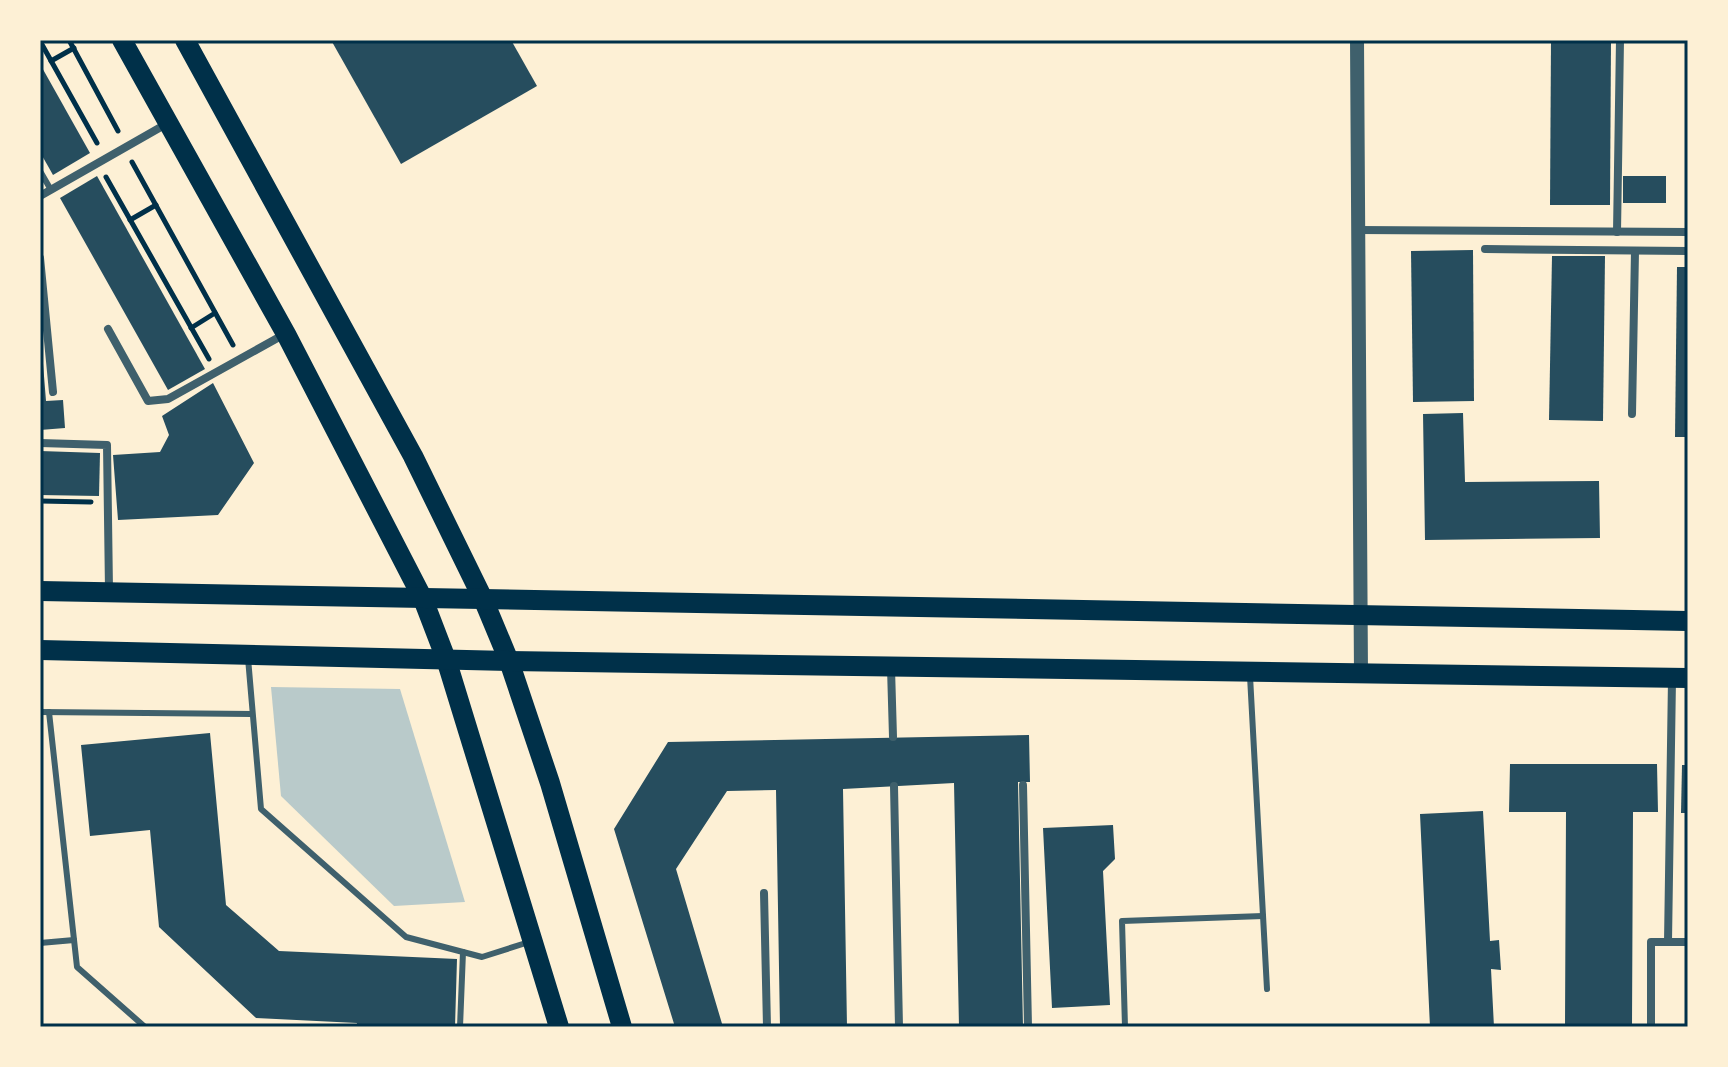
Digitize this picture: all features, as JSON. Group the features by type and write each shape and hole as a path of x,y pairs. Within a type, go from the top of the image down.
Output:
{"main road":[{"path":"122,40 286,334 423,599 446,659 559,1027"},
{"path":"185,40 413,456 484,601 509,661 550,783 622,1027"},
{"path":"40,591 1688,621"},
{"path":"40,650 509,661 1680,678"}],"street":[{"path":"1357,40 1361,675"},
{"path":"1617,232 1620,40"},
{"path":"40,196 168,123"},
{"path":"1358,230 1688,232"},
{"path":"1485,249 1688,251"},
{"path":"1632,414 1635,251"},
{"path":"40,258 53,392"},
{"path":"108,329 148,401 168,399 286,334"},
{"path":"40,443 107,445 109,592"},
{"path":"891,667 893,737"},
{"path":"1668,942 1680,678"},
{"path":"1023,785 1028,1027"},
{"path":"894,786 899,1027"},
{"path":"764,893 767,1027"},
{"path":"1651,1027 1651,942 1688,942"}],"lane":[{"path":"40,171 51,190"},
{"path":"248,655 261,809 406,937 482,957 533,941"},
{"path":"1250,673 1267,989"},
{"path":"40,712 252,714"},
{"path":"49,712 77,967 145,1027"},
{"path":"1125,1027 1122,921 1263,916"},
{"path":"40,943 74,940"},
{"path":"460,1027 463,952"}],"path":[{"path":"69,40 115,124 124,148 241,359"},
{"path":"40,41 97,143"},
{"path":"51,61 74,48"},
{"path":"105,176 211,362"},
{"path":"130,220 156,205"},
{"path":"191,328 215,313"},
{"path":"40,501 108,503"}],"shaded area":[{"path":"271,687 400,689 465,902 394,906 281,796"}],"building":[{"path":"331,40 511,40 537,86 401,164"},
{"path":"1551,40 1611,40 1610,205 1550,205"},
{"path":"40,64 90,153 53,175 40,152"},
{"path":"97,176 205,369 168,390 60,198"},
{"path":"1623,176 1666,176 1666,203 1623,203"},
{"path":"1473,250 1474,401 1413,402 1411,251"},
{"path":"1552,256 1605,256 1603,421 1549,420"},
{"path":"1677,267 1688,267 1688,437 1675,437"},
{"path":"42,351 46,401 63,400 65,428 40,430"},
{"path":"213,383 254,463 218,515 118,520 113,455 160,452 169,435 162,416"},
{"path":"1463,413 1465,482 1599,481 1600,538 1425,540 1423,414"},
{"path":"40,451 100,453 99,496 40,495"},
{"path":"210,733 226,905 279,951 457,959 455,1027 356,1027 357,1023 256,1018 159,927 150,830 90,836 81,745"},
{"path":"1029,735 1030,782 1018,782 1023,1027 959,1027 954,783 843,789 847,1027 780,1027 776,790 727,791 676,869 723,1027 675,1027 614,829 668,742"},
{"path":"1510,764 1657,764 1658,812 1633,812 1632,1027 1565,1027 1566,812 1509,812"},
{"path":"1682,765 1688,765 1688,813 1681,813"},
{"path":"1483,811 1490,941 1499,940 1501,970 1491,969 1494,1027 1430,1027 1420,814"},
{"path":"1113,825 1115,859 1103,871 1110,1005 1052,1008 1043,828"}]}
